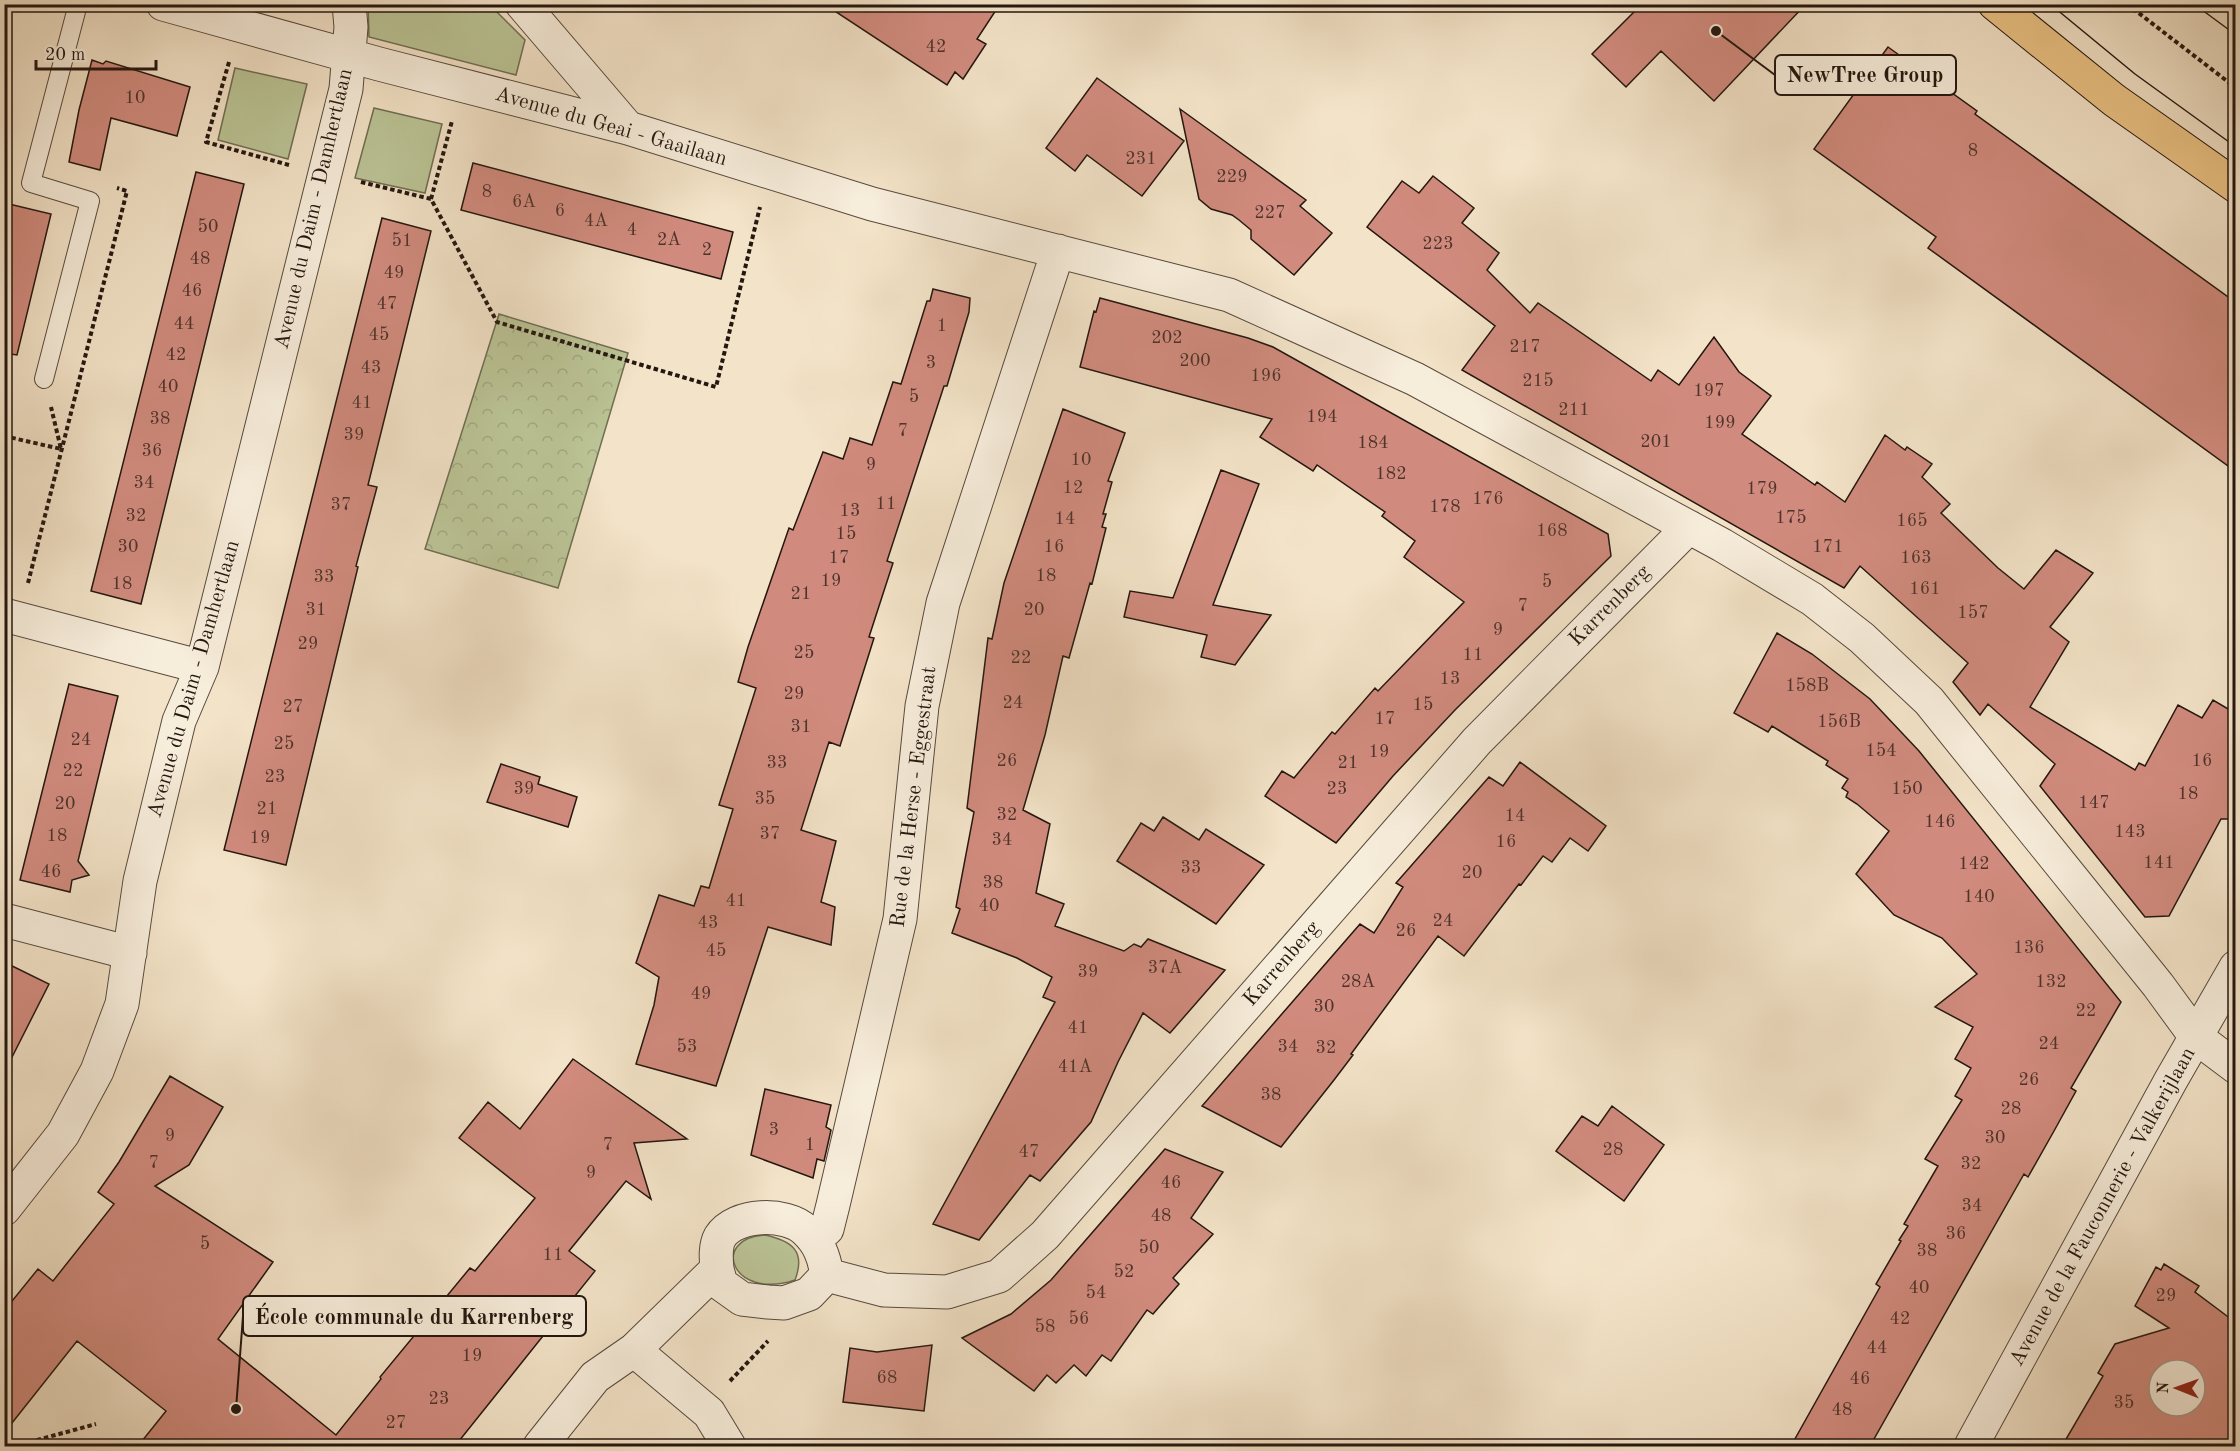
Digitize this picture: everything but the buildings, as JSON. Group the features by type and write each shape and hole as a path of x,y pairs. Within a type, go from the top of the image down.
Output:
{"main road":[{"path":"1995,4 2114,99 2235,186"}],"street":[{"name":"Avenue du Geai - Gaailaan","path":"163,4 628,128 872,204 1229,295 1415,379 1689,527 1812,599 1862,638 1929,701 2158,985 2196,1037 2235,1067"},
{"name":"Avenue du Daim - Damhertlaan","path":"4,1209 63,1134 97,1071 122,1004 140,881 179,721 202,667 346,89 351,27 349,4"},
{"path":"522,4 628,128"},
{"name":"Rue de la Herse - Eggestraat","path":"813,1240 827,1229 900,919 922,706 944,603 1059,251"},
{"name":"Karrenberg","path":"827,1275 884,1290 947,1292 999,1276 1045,1235 1477,741 1689,527"},
{"path":"4,615 202,667"},
{"path":"4,920 130,953"},
{"name":"Avenue de la Fauconnerie - Valkerijlaan","path":"1971,1446 2235,968"},
{"path":"766,1217 790,1222 804,1228 824,1254 827,1275 808,1294 784,1303 742,1299 721,1284 717,1269 716,1254 720,1237 733,1226 748,1219 766,1217"},
{"path":"540,1446 595,1377 634,1350 717,1269"},
{"path":"634,1350 709,1413 729,1446"}],"lane":[{"path":"44,380 90,201 31,183 78,4"}],"path":[{"path":"2127,4 2235,88"},
{"path":"230,57 206,142 290,165"},
{"path":"452,118 431,199 497,322 716,387 761,202"},
{"path":"350,179 431,199"},
{"path":"4,436 61,449 44,380"},
{"path":"723,1388 769,1340"},
{"path":"15,1446 96,1424"}],"green space":[{"path":"368,5 490,5 525,40 516,75 369,37"},
{"path":"235,68 307,84 288,159 218,140"},
{"path":"374,108 442,124 425,193 355,178"},
{"path":"499,314 628,353 558,588 425,549"},
{"path":"765,1235 783,1240 794,1249 799,1262 795,1280 773,1284 756,1282 743,1276 735,1266 733,1256 737,1246 748,1239"}],"tram line":[{"path":"2050,4 2135,74 2236,147"},
{"path":"2194,4 2236,35"}],"place":[{"name":"NewTree Group","path":"1716,31"},
{"name":"École communale du Karrenberg","path":"236,1409"}]}
